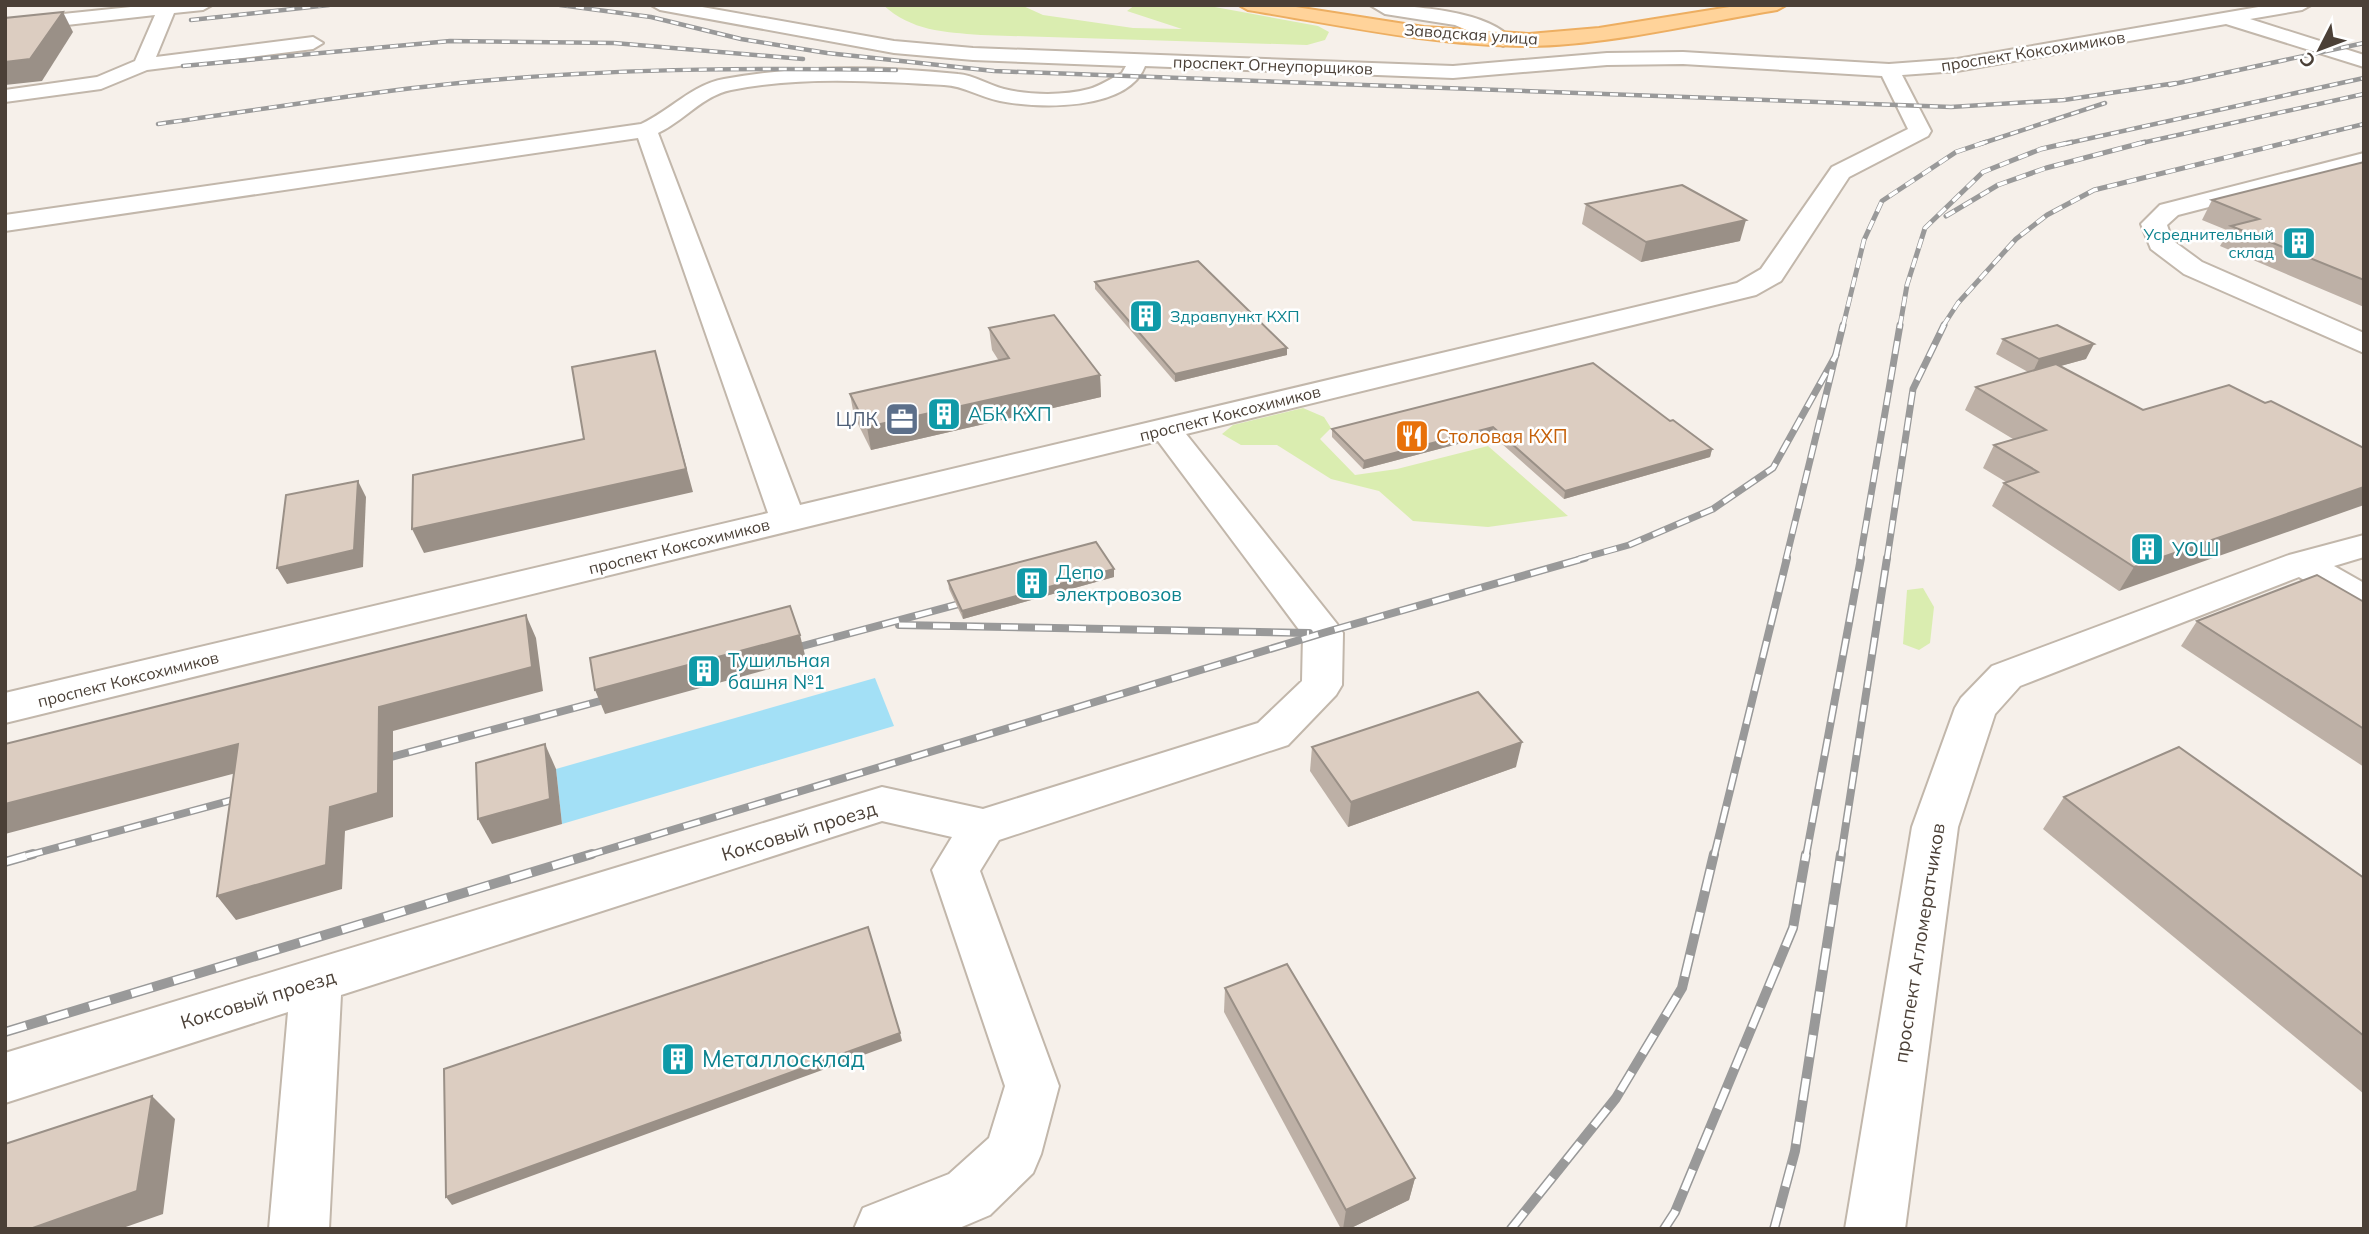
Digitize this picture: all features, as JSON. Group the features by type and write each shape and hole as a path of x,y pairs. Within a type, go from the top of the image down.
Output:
{"main road":[{"name":"Заводская улица","path":"1248,5 1366,25 1503,40 1555,39 1599,34 1777,5"}],"street":[{"path":"42,22 52,5"},
{"path":"5,26 202,5"},
{"name":"проспект Огнеупорщиков","path":"660,5 894,47 973,54 1454,72 1607,59 1683,58 1889,70"},
{"path":"1379,5 1385,9 1429,13 1463,21 1483,27 1503,40"},
{"name":"проспект Коксохимиков","path":"5,708 1746,289 1771,275 1840,172 1920,131 1889,70 1956,65 2302,5"},
{"path":"143,65 167,9"},
{"path":"1463,21 1481,9"},
{"path":"2228,19 2364,61"},
{"path":"5,96 101,83 143,65 313,43"},
{"path":"5,223 646,130 664,122 691,100 724,85 779,78 856,74 961,79 1001,95 1047,100 1094,95 1131,77 1138,60"},
{"path":"646,130 788,520"},
{"path":"2364,160 2169,211 2154,225 2160,244 2193,268 2364,344"},
{"path":"884,1229 969,1195 1013,1154 1032,1086 956,870 983,827 1273,734 1322,685 1323,633 1165,429"},
{"name":"проспект Агломератчиков","path":"1875,1229 1935,827 1976,708 2006,676 2302,563 2364,546"},
{"path":"2302,563 2364,599"},
{"name":"Коксовый проезд","path":"5,1078 883,804 983,827"},
{"path":"299,1229 316,981"}],"green space":[{"path":"883,5 1021,5 1043,15 1133,28 1182,29 1127,11 1135,5 1204,5 1318,26 1329,32 1325,40 1307,45 981,35 929,29 905,20"},
{"path":"1303,408 1324,417 1331,428 1320,439 1355,475 1397,469 1488,446 1568,516 1488,527 1413,521 1379,491 1331,479 1277,445 1241,445 1222,434 1233,425"},
{"path":"1923,588 1934,607 1930,643 1919,650 1903,644 1907,590"}],"water":[{"path":"875,678 894,726 562,824 556,769"}],"building":[{"path":"63,12 30,59 5,62 5,18"},
{"name":"Усреднительный склад","path":"2364,162 2364,280 2231,226 2259,219 2212,200"},
{"path":"1682,185 1746,220 1646,242 1586,204"},
{"name":"Здравпункт КХП","path":"1198,261 1287,348 1175,374 1095,282"},
{"path":"1054,315 1100,375 867,427 850,394 1009,358 989,328"},
{"path":"2057,325 2094,344 2039,359 2003,339"},
{"path":"655,351 686,469 412,529 413,475 584,439 572,367"},
{"name":"Столовая КХП","path":"1593,363 1712,449 1565,491 1493,427 1364,461 1332,429"},
{"path":"2056,364 2143,410 2229,385 2265,403 2271,401 2364,448 2364,487 2134,567 2004,483 2038,472 1994,445 2046,430 1976,387"},
{"path":"358,481 354,550 277,568 286,495"},
{"name":"Депо электровозов","path":"1096,542 1114,569 962,611 948,581"},
{"path":"2317,575 2364,602 2364,729 2197,621"},
{"path":"790,606 800,635 595,690 590,658"},
{"path":"526,615 532,667 379,707 378,793 330,807 326,865 217,896 238,744 5,804 5,744"},
{"path":"1478,692 1522,742 1351,802 1312,747"},
{"path":"545,744 550,799 478,819 476,763"},
{"path":"2179,747 2364,878 2364,1036 2064,797"},
{"name":"Металлосклад","path":"868,927 900,1033 446,1197 444,1069"},
{"path":"1287,964 1415,1178 1346,1210 1225,988"},
{"path":"152,1096 137,1191 30,1229 5,1229 5,1144"}],"railway":[{"path":"191,20 329,5"},
{"path":"560,5 651,17 741,39 827,53 994,71 1951,107 2064,100 2176,83"},
{"path":"183,66 450,41 614,43 803,59"},
{"path":"2169,85 2364,43"},
{"path":"158,124 417,88 553,75 700,70 896,70"},
{"path":"2064,144 2364,78"},
{"path":"2139,143 2364,94"},
{"path":"1980,144 2105,103"},
{"path":"2282,144 2364,124"},
{"path":"1980,144 1986,142"},
{"path":"1900,326 1907,285 1925,228 1983,172 2041,149 2072,142"},
{"path":"2139,143 2145,142"},
{"path":"1943,326 1958,303 2016,239 2047,215 2094,190 2289,142"},
{"path":"1946,216 1998,185 2046,168 2139,143"},
{"path":"1843,326 1864,240 1882,201 1956,152 1980,144"},
{"path":"1835,356 1843,325"},
{"path":"1860,559 1900,325"},
{"path":"1887,559 1913,389 1944,325"},
{"path":"1579,559 1629,545 1713,509 1773,468 1835,356"},
{"path":"1786,559 1835,356"},
{"path":"586,856 1323,633 1585,558"},
{"path":"1714,856 1787,558"},
{"path":"1806,856 1861,558"},
{"path":"1841,856 1887,558"},
{"path":"784,651 974,600"},
{"path":"899,625 1309,633"},
{"path":"376,761 619,696"},
{"path":"26,856 251,795"},
{"path":"26,856 33,854"},
{"path":"5,1032 592,854"},
{"path":"1511,1229 1616,1098 1682,988 1714,854"},
{"path":"1664,1229 1675,1212 1793,928 1806,854"},
{"path":"1774,1229 1795,1151 1841,854"},
{"path":"5,862 26,856"}],"place":[{"name":"Усреднительный склад","path":"2299,243"},
{"name":"Здравпункт КХП","path":"1146,316"},
{"name":"АБК КХП","path":"944,414"},
{"name":"ЦЛК","path":"902,419"},
{"name":"Столовая КХП","path":"1412,436"},
{"name":"УОШ","path":"2147,549"},
{"name":"Депо электровозов","path":"1032,583"},
{"name":"Тушильная башня №1","path":"704,671"},
{"name":"Металлосклад","path":"678,1059"}]}
